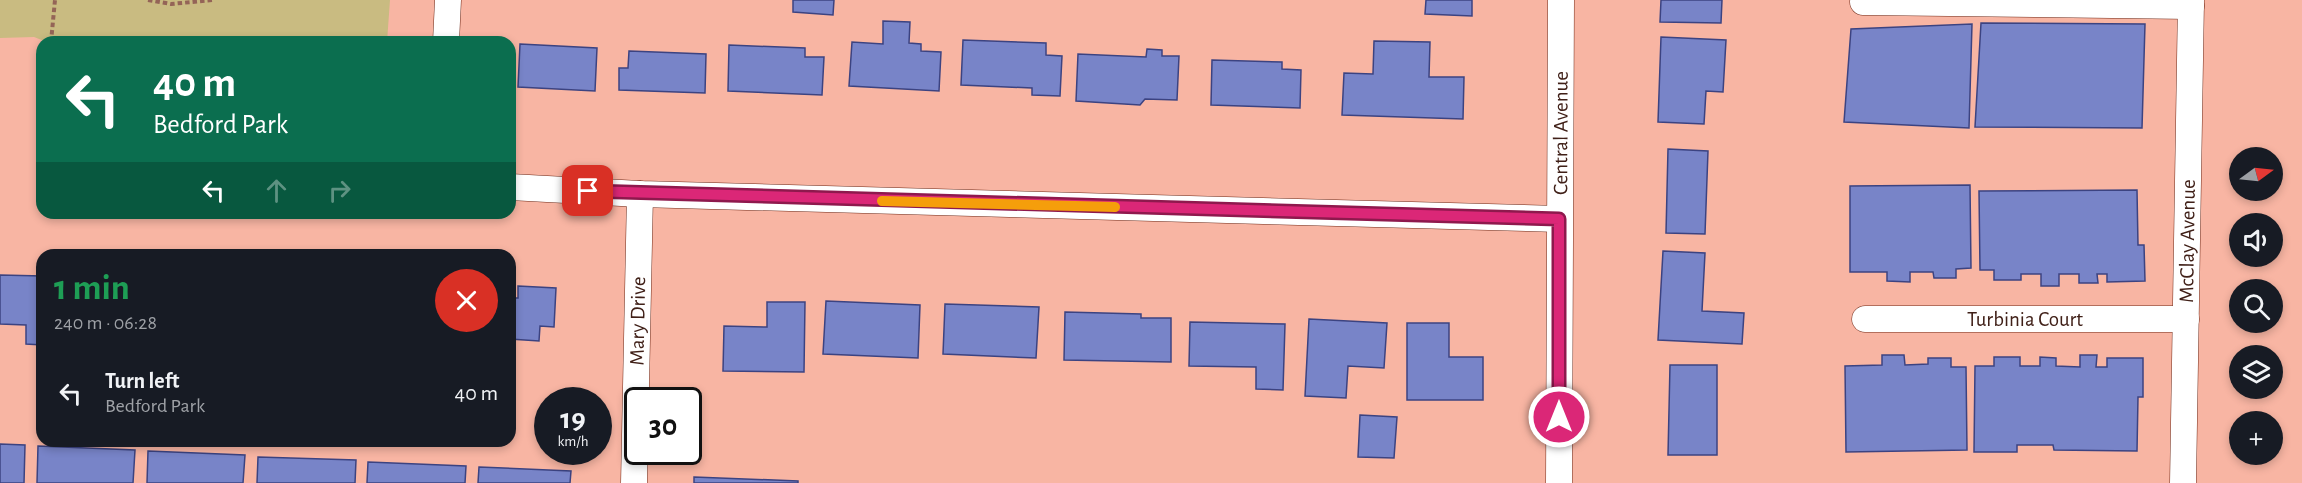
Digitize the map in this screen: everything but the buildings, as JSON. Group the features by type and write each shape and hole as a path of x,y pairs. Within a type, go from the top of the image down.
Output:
{"street":[{"path":"446,36 448,0"},
{"name":"Central Avenue","path":"1559,483 1561,0"},
{"path":"1863,2 2191,3"},
{"name":"McClay Avenue","path":"2183,483 2191,3"},
{"path":"516,187 640,194 1559,219"},
{"name":"Mary Drive","path":"634,483 640,194"},
{"name":"Turbinia Court","path":"1865,319 2186,319"}],"path":[{"path":"52,36 55,0"},
{"path":"148,0 171,4 212,0"}],"shaded area":[{"path":"0,0 390,0 387,36 36,36 0,38"}],"slow traffic":[{"path":"882,201 1115,207"}],"route":[{"path":"588,191 1559,219 1559,417"}]}
